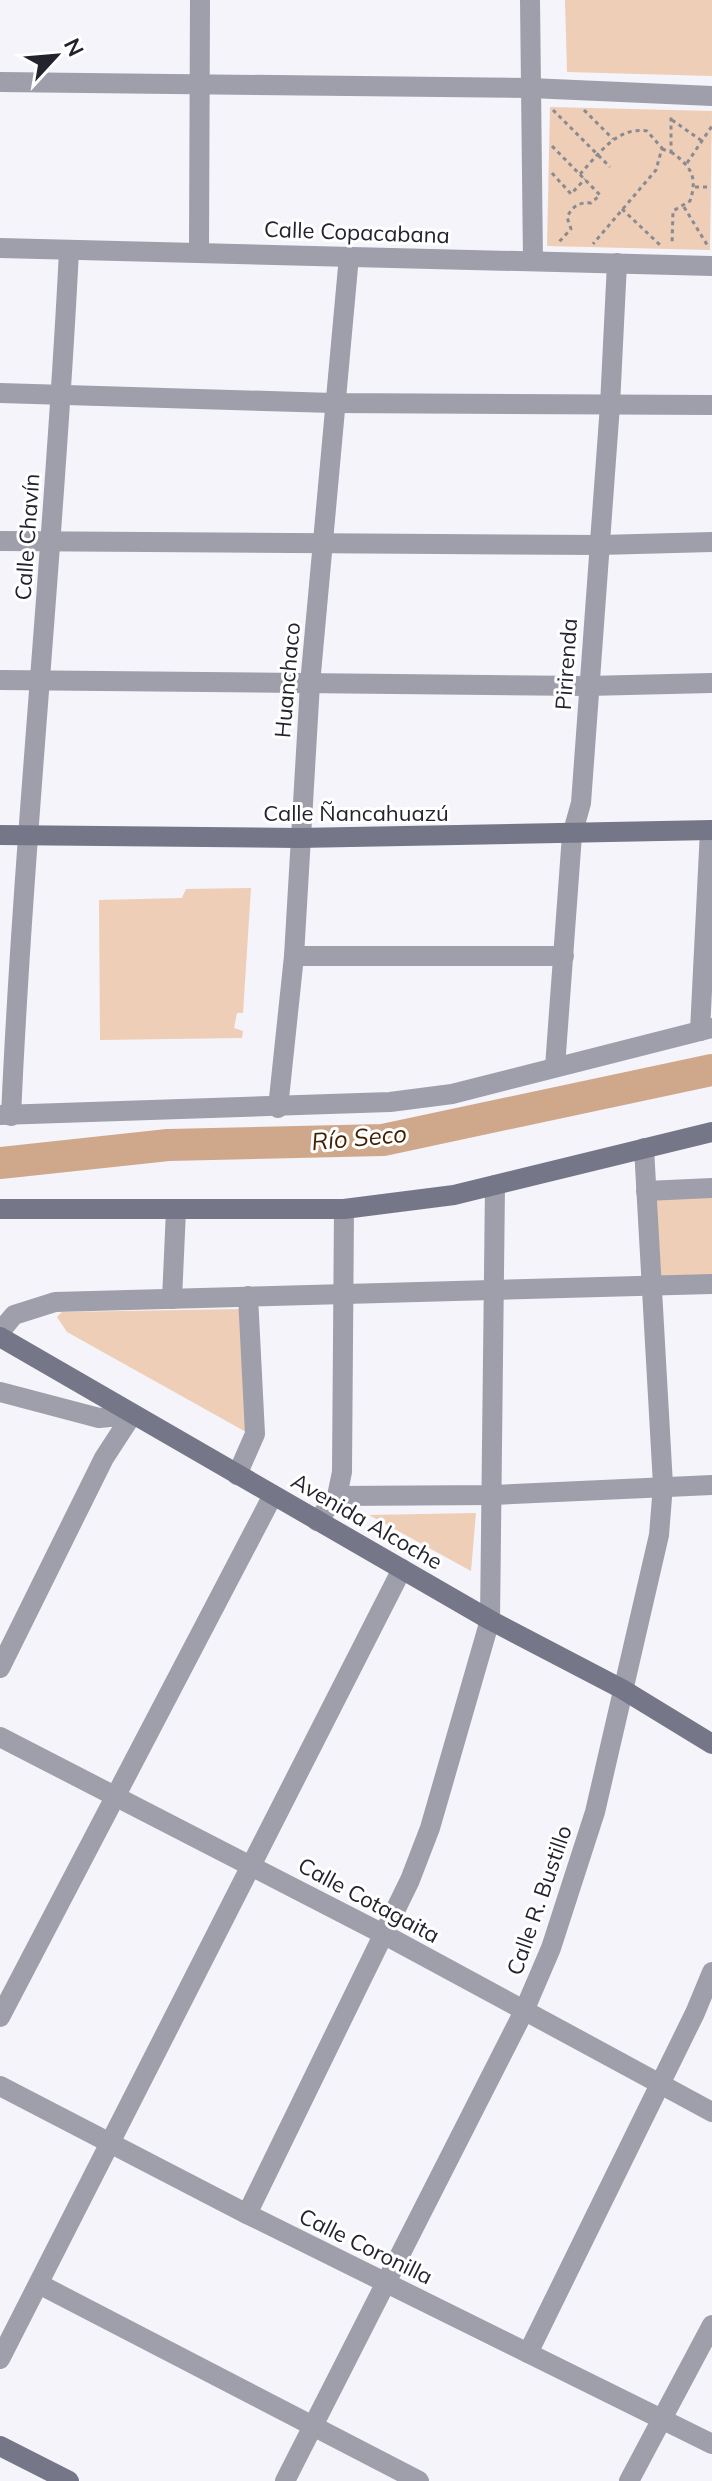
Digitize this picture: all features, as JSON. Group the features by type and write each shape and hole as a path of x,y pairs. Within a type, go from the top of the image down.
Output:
{"street":[{"path":"199,251 200,0"},
{"path":"530,0 533,261"},
{"path":"0,82 530,88 712,96"},
{"name":"Calle Copacabana","path":"0,248 617,263 711,258"},
{"name":"Calle Chavín","path":"5,1116 9,965 28,835 62,397 69,250"},
{"name":"Huanchaco","path":"278,1108 294,956 298,838 333,403 349,256"},
{"name":"Pirirenda","path":"555,1067 572,835 581,803 587,686 610,405 617,263"},
{"path":"0,393 333,403 712,405"},
{"path":"0,541 600,545 712,542"},
{"path":"0,680 587,686 712,683"},
{"path":"5,1116 390,1102 452,1094 706,1029 711,830"},
{"name":"Calle Ñancahuazú","path":"0,835 298,838 711,830"},
{"path":"294,956 564,956"},
{"path":"0,1209 344,1209 454,1195 712,1132"},
{"name":"Calle R. Bustillo","path":"285,2481 524,2011 551,1948 590,1827 649,1590 663,1485 644,1148"},
{"path":"247,2214 385,1935 430,1828 490,1620 494,1495 495,1185"},
{"path":"646,1191 712,1188"},
{"path":"317,1521 337,1496 342,1472 344,1209"},
{"path":"172,1299 176,1210"},
{"path":"0,1335 14,1315 55,1302 342,1293 495,1292 653,1283 712,1284"},
{"path":"237,1475 255,1434 248,1296"},
{"name":"Avenida Alcoche","path":"0,1335 132,1415 490,1620 622,1689 712,1744"},
{"path":"0,1392 99,1418 132,1415"},
{"path":"0,1668 104,1458 132,1415"},
{"path":"337,1496 494,1495 712,1485"},
{"path":"0,2017 273,1495"},
{"path":"0,2359 402,1569"},
{"name":"Calle Cotagaita","path":"0,1737 385,1935 712,2112"},
{"path":"528,2353 712,1972"},
{"name":"Calle Coronilla","path":"0,2086 247,2214 712,2444"},
{"path":"39,2284 419,2481"},
{"path":"629,2481 712,2325"},
{"path":"0,2446 69,2481"}],"path":[{"path":"550,107 610,167"},
{"path":"582,108 613,139"},
{"path":"671,110 671,152"},
{"path":"671,119 702,141"},
{"path":"687,163 712,126"},
{"path":"580,174 613,139 639,130 654,136 662,148 687,163 695,187 684,207 673,211 672,249"},
{"path":"549,143 600,195 591,203 579,204 571,210 567,217 571,229 556,246"},
{"path":"590,247 660,163 662,148"},
{"path":"549,170 571,194 585,179"},
{"path":"695,187 711,187"},
{"path":"684,207 711,258"},
{"path":"622,209 664,248"}],"shaded area":[{"path":"565,0 712,0 712,76 567,72"},
{"path":"550,107 712,111 710,250 547,246"},
{"path":"251,888 243,1013 237,1013 234,1028 243,1031 242,1038 100,1040 99,900 182,898 186,889"},
{"path":"712,1196 712,1275 656,1277 654,1198"},
{"path":"242,1309 246,1432 67,1332 57,1317 62,1312"},
{"path":"476,1513 471,1571 369,1515"}],"waterway":[{"name":"Río Seco","path":"0,1163 168,1145 383,1140 712,1070"}]}
